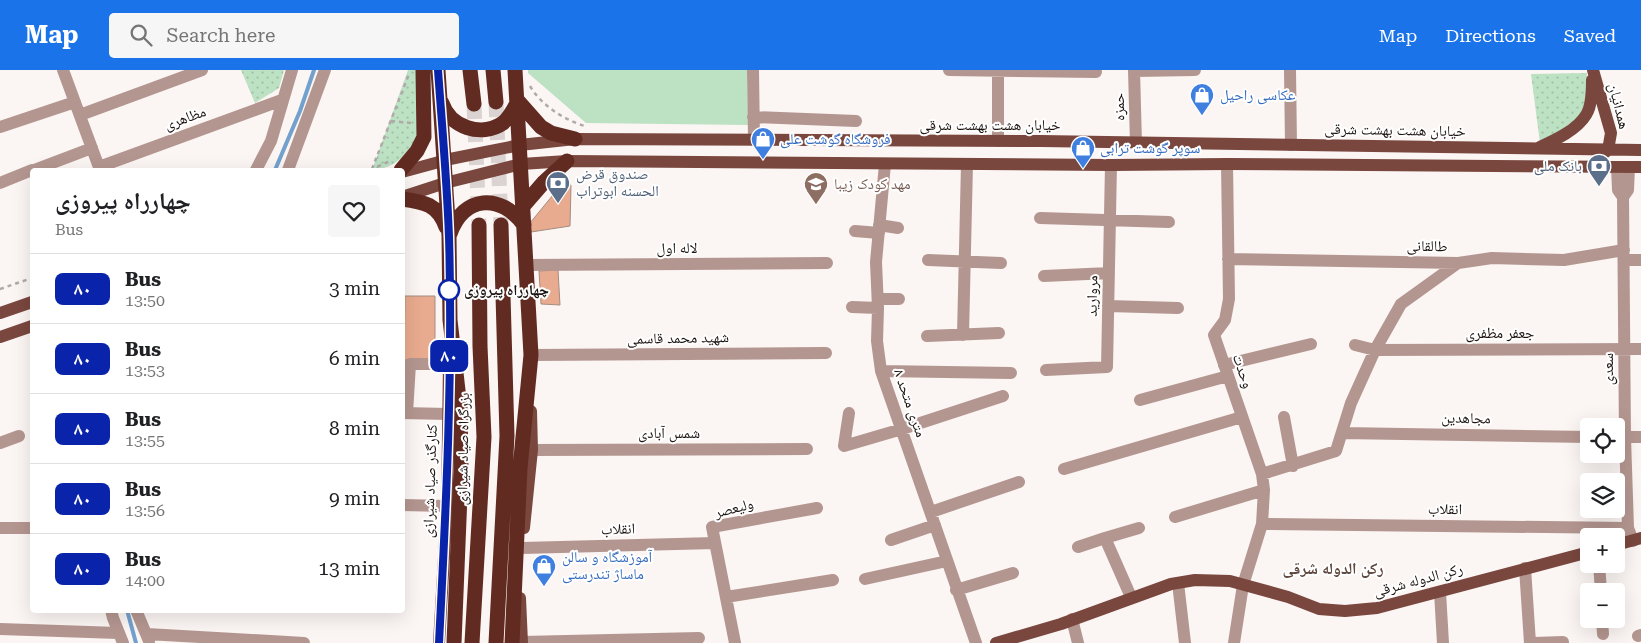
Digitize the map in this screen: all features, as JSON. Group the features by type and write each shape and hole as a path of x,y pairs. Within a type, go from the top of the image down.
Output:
{"highway":[{"path":"399,167 416,151 424,137 423,70"},
{"path":"438,70 449,236 450,320 460,408 461,470 454,643"},
{"path":"470,70 474,104"},
{"path":"493,70 496,102"},
{"path":"512,643 520,468 531,356 515,70"},
{"path":"440,96 444,109 452,120 464,127 477,130 491,129 503,123 512,113 518,101"},
{"path":"518,101 541,127 551,133 575,139"},
{"path":"524,205 544,182 567,161"},
{"path":"405,199 435,208 444,219 449,236"},
{"path":"449,236 454,222 463,211 476,204 490,202 504,206 516,214 524,225"},
{"name":"بزرگراه صیاد شیرازی","path":"472,643 484,437 480,346 479,225"},
{"path":"496,643 507,436 500,225"}],"main road":[{"name":"همدانیان","path":"1593,70 1610,133 1608,150"},
{"path":"1537,148 1574,127 1587,115 1593,70"},
{"path":"1610,133 1617,143 1626,150"},
{"name":"خیابان هشت بهشت شرقی","path":"399,167 520,145 575,139 1041,141 1641,150"},
{"path":"1039,164 1041,141"},
{"path":"1583,167 1597,160 1608,150"},
{"path":"405,197 445,184 521,164 567,161 1629,167"},
{"path":"1,309 30,302"},
{"name":"کنارگذر صیاد شیرازی","path":"439,643 447,506 450,320"},
{"path":"0,337 30,327"},
{"path":"522,643 520,599 522,548 532,450 531,356"},
{"name":"رکن الدوله شرقی","path":"996,643 1072,619 1131,597 1195,580 1230,582 1288,597 1319,608 1345,611 1377,608 1580,554"}],"street":[{"path":"63,70 99,168"},
{"path":"80,115 202,70"},
{"path":"257,168 271,141 292,70"},
{"path":"289,168 325,70"},
{"path":"754,70 754,140"},
{"path":"950,70 1096,72"},
{"path":"998,70 998,141"},
{"path":"1134,70 1194,70"},
{"name":"حمزه","path":"1134,70 1136,143"},
{"path":"1290,70 1291,145"},
{"name":"مظاهری","path":"102,168 282,100"},
{"path":"0,128 75,102"},
{"path":"753,118 856,120"},
{"path":"38,168 92,148"},
{"name":"۸ متری متحد","path":"885,164 876,262 877,340 881,371 976,643"},
{"path":"963,335 967,164"},
{"name":"وحدت","path":"1227,164 1229,299 1224,320 1214,336 1262,474 1264,490 1262,524 1243,585 1234,643"},
{"name":"مروارید","path":"1046,370 1107,367 1111,165"},
{"name":"سعدی","path":"1621,418 1625,349 1624,255 1623,197 1618,190 1629,167"},
{"path":"0,183 30,171"},
{"path":"1040,218 1169,222"},
{"path":"855,231 898,228"},
{"name":"طالقانی","path":"1228,259 1458,263 1492,258 1564,260 1624,255 1641,260"},
{"path":"928,260 1001,263"},
{"path":"1262,474 1293,466 1336,451 1351,403 1375,350 1401,304 1458,263"},
{"name":"لاله اول","path":"526,265 827,264"},
{"path":"1044,276 1109,273"},
{"path":"852,307 899,299"},
{"path":"1108,306 1178,308"},
{"path":"927,336 999,333"},
{"path":"1140,400 1226,370 1311,344"},
{"name":"جعفر مظفری","path":"1355,345 1375,350 1641,349"},
{"name":"شهید محمد قاسمی","path":"531,356 826,353"},
{"path":"448,414 405,413 410,364 449,364"},
{"path":"881,371 1011,373"},
{"path":"849,413 844,446 902,430 1003,396"},
{"path":"1064,469 1242,417"},
{"path":"1284,418 1293,466"},
{"name":"مجاهدین","path":"1342,433 1580,437"},
{"path":"0,443 19,436"},
{"path":"1625,437 1641,438"},
{"name":"شمس آبادی","path":"532,450 807,449"},
{"name":"سعدی","path":"1622,463 1628,528 1637,539"},
{"path":"931,512 1019,482"},
{"path":"1174,518 1264,490"},
{"path":"405,505 447,506"},
{"name":"ولیعصر","path":"735,643 712,527 817,508"},
{"name":"انقلاب","path":"1262,524 1628,528"},
{"path":"891,540 935,525"},
{"path":"0,528 30,528"},
{"path":"1078,547 1139,528"},
{"path":"1106,538 1131,597"},
{"name":"انقلاب","path":"522,548 715,543"},
{"path":"865,579 947,561"},
{"path":"1525,568 1530,643"},
{"path":"956,590 1012,573"},
{"path":"726,597 833,580"},
{"path":"1178,583 1185,643"},
{"path":"1440,592 1443,643"},
{"path":"0,629 120,638 112,613"},
{"path":"137,613 148,639 304,643"},
{"path":"1072,619 1078,643"},
{"path":"1603,628 1603,634"},
{"path":"522,643 699,638"},
{"path":"1534,643 1563,642"}],"path":[{"path":"372,168 410,70"},
{"path":"390,121 419,124"},
{"path":"0,289 30,279"}],"green space":[{"path":"241,70 284,70 279,88 255,103"},
{"path":"408,70 421,70 420,131 416,142 394,164 383,168 373,168"},
{"path":"528,70 747,70 748,125 586,123 528,73"},
{"path":"1587,73 1586,98 1582,112 1568,126 1540,143 1531,74"}],"building":[{"name":"صندوق قرض الحسنه ابوتراب","path":"562,184 571,185 570,226 531,232 530,223"},
{"path":"558,270 560,305 541,304 539,271"},
{"path":"405,296 435,296 435,355 429,360 405,360"}],"waterway":[{"path":"276,168 300,111 314,70"},
{"path":"128,613 136,643"}],"tunnel":[{"path":"496,102 501,225"},
{"path":"474,104 479,225"}],"bus line":[{"name":"۸۰","path":"438,70 449,236 450,320 447,506 439,643"}],"place":[{"name":"عکاسی راحیل","path":"1202,116"},
{"name":"فروشگاه گوشت علی","path":"763,160"},
{"name":"سوپر گوشت ترابی","path":"1083,169"},
{"name":"بانک ملی","path":"1599,187"},
{"name":"صندوق قرض الحسنه ابوتراب","path":"558,204"},
{"name":"مهد کودک زیبا","path":"816,205"},
{"name":"چهارراه پیروزی","path":"449,290"},
{"name":"آموزشگاه و سالن ماساژ تندرستی","path":"544,587"}],"district":[{"name":"رکن الدوله شرقی","path":"1333,568"}]}
